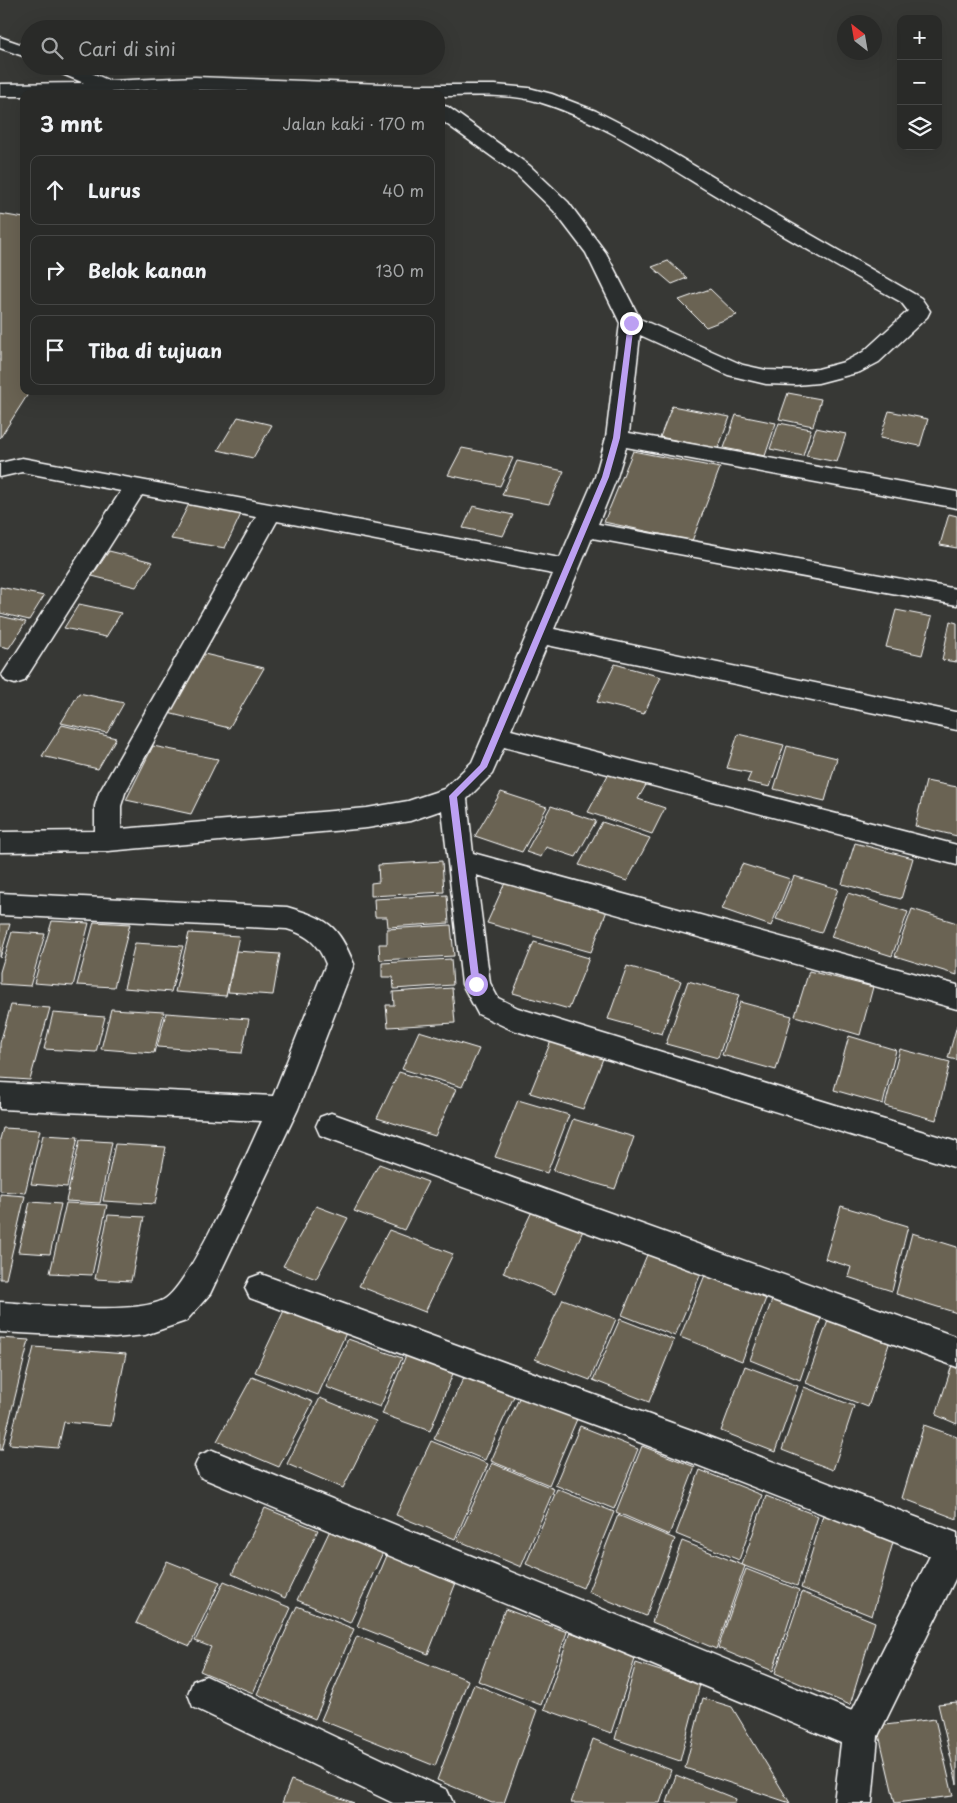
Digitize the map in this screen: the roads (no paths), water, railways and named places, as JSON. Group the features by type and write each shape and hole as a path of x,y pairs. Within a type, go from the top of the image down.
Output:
{"street":[{"path":"0,42 20,50"},
{"path":"81,75 105,85"},
{"path":"52,90 105,85 206,84 363,90"},
{"path":"0,90 20,90"},
{"path":"445,92 512,92 544,98 572,109 668,158 812,246 908,298 914,302 919,311 916,317 871,357 839,371 796,378 766,377 736,370 631,323"},
{"path":"0,842 108,841 367,818 410,811 453,796 483,767 606,477 617,438 631,323 617,288 591,245 548,192 523,171 445,114"},
{"path":"617,438 957,500"},
{"path":"0,470 22,465 567,568"},
{"path":"15,675 136,486"},
{"path":"108,841 108,806 112,793 270,512"},
{"path":"584,528 957,597"},
{"path":"538,635 955,721"},
{"path":"497,736 957,854"},
{"path":"453,796 476,984 488,1006 510,1017 957,1155"},
{"path":"461,860 957,996"},
{"path":"0,904 287,918 313,925 332,942 340,964 283,1109 199,1284 175,1311 145,1320 115,1323 0,1317"},
{"path":"0,1096 283,1109"},
{"path":"331,1126 957,1352"},
{"path":"261,1288 644,1426 800,1486 955,1549 860,1733 853,1803"},
{"path":"212,1466 860,1733"},
{"path":"206,1694 434,1803"}]}
